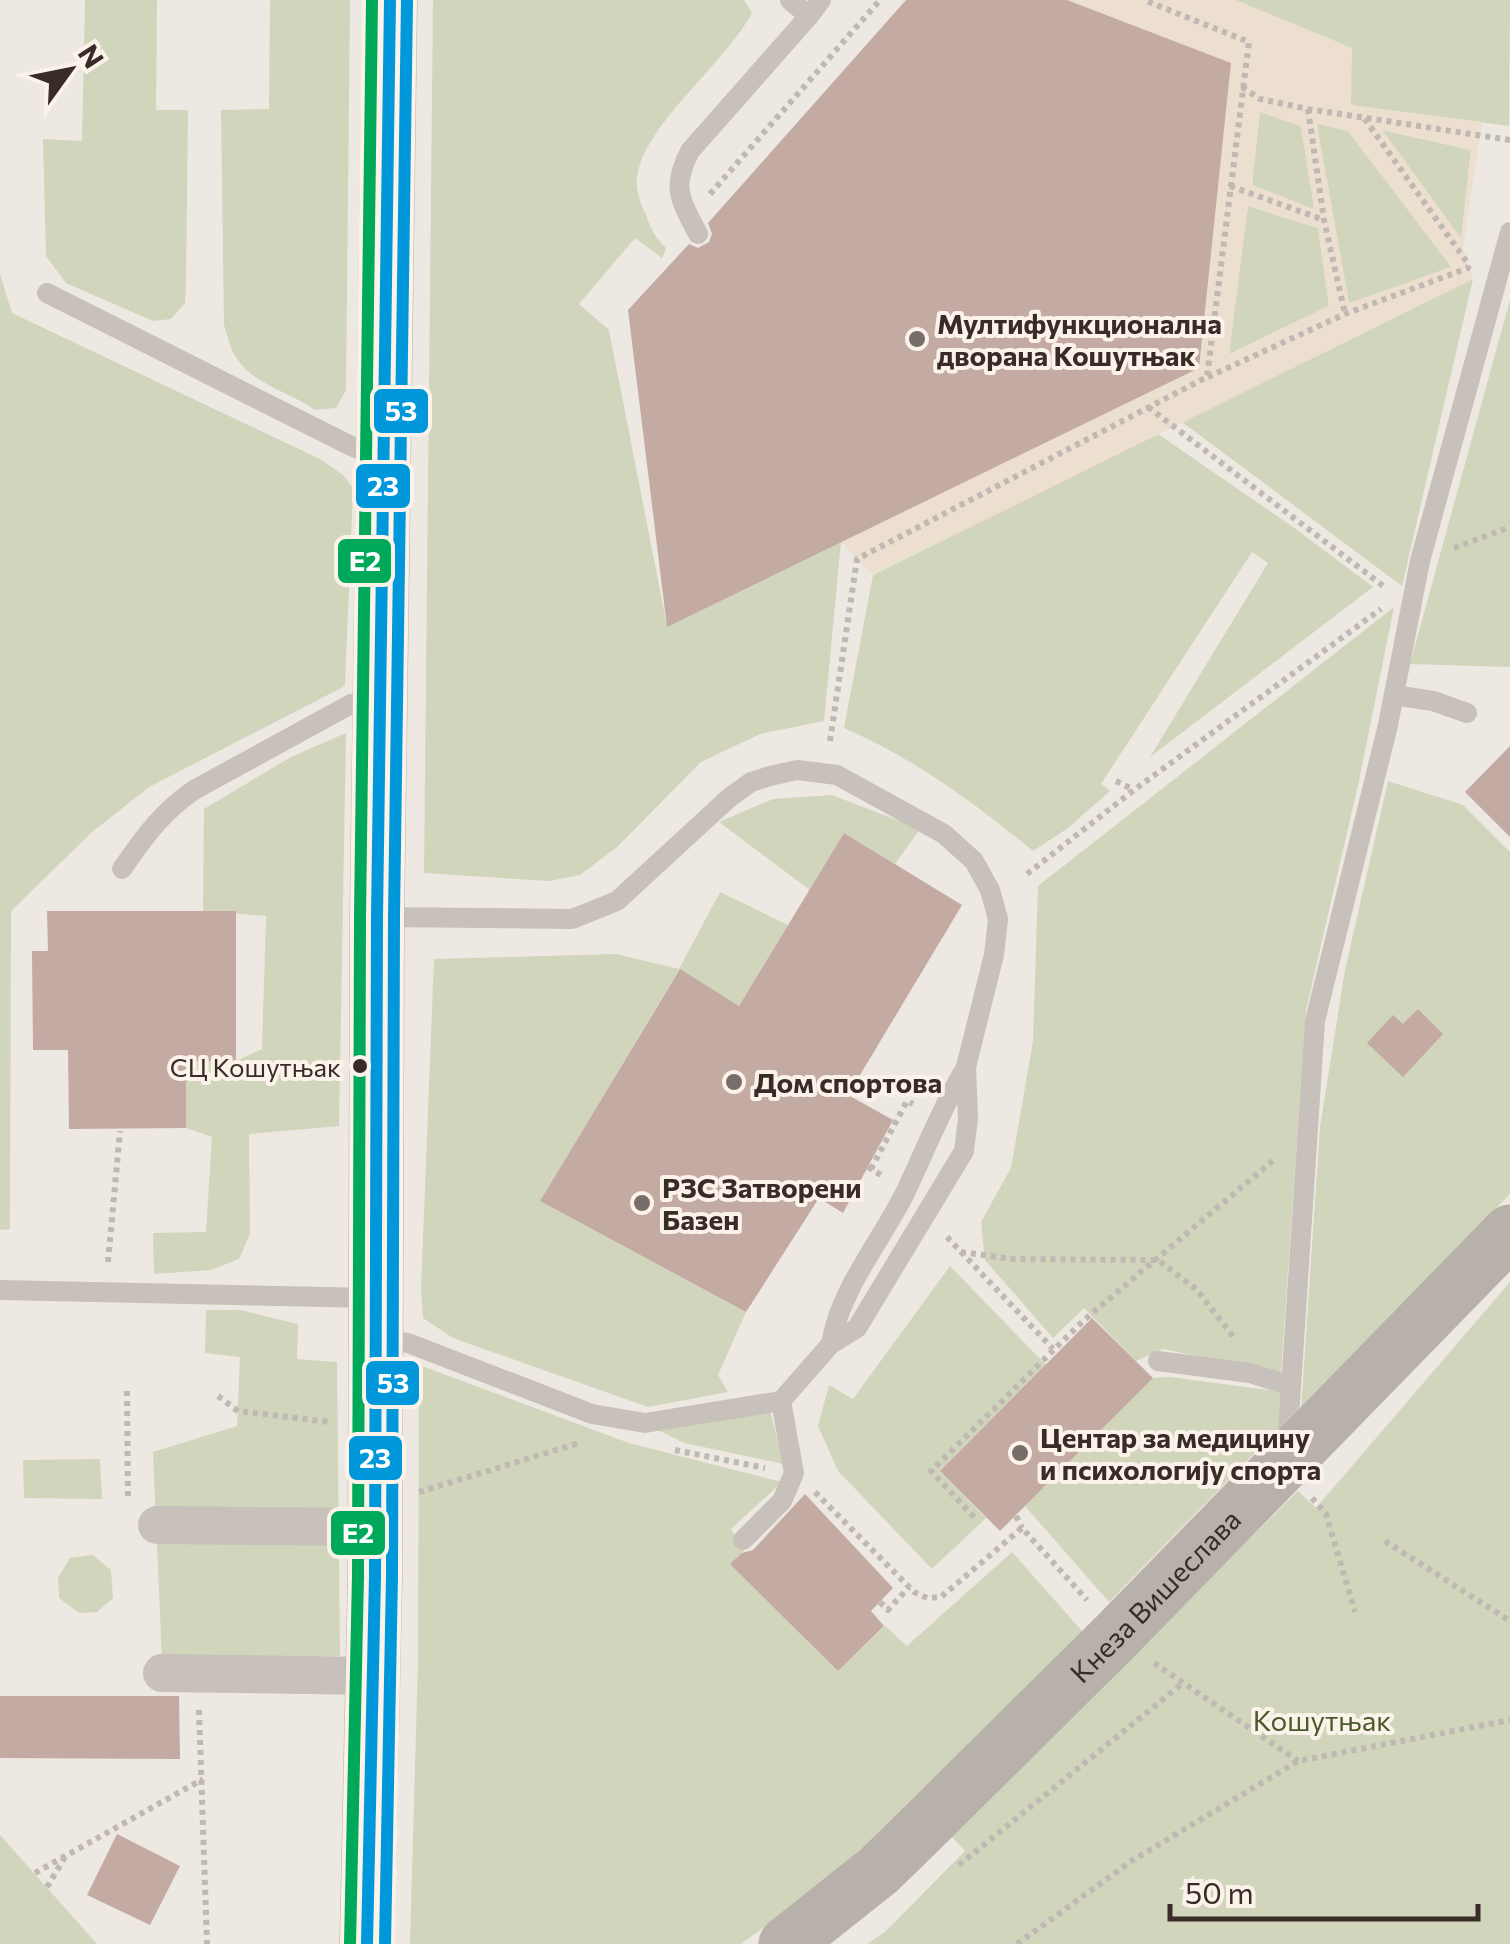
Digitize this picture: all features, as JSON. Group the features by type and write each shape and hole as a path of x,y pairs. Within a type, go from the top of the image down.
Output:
{"main road":[{"path":"367,1944 372,1676 392,1511 377,1318 377,917 390,0"},
{"name":"Кнеза Вишеслава","path":"786,1944 878,1871 1116,1636 1302,1469 1510,1232"}],"street":[{"path":"157,1525 392,1511"},
{"path":"179,1674 372,1676"}],"lane":[{"path":"694,226 680,198 678,174 690,151 815,8 790,0"},
{"path":"1302,1469 1288,1432 1315,1022 1394,696 1406,591 1420,561 1507,255 1510,232"},
{"path":"46,293 351,446 385,459"},
{"path":"1394,696 1433,701 1468,712"},
{"path":"122,869 151,827 194,790 351,704 381,701"},
{"path":"0,1290 377,1318 408,1343 592,1414 645,1424 781,1401 831,1344 857,1328 964,1151 968,1118 966,1067 994,954 998,920 990,890 974,861 944,834 837,775 796,770 751,782 616,901 597,912 572,919 377,917"},
{"path":"831,1344 836,1316 904,1195 944,1104 966,1067"},
{"path":"1158,1361 1250,1374 1290,1386"},
{"path":"743,1540 782,1501 794,1474 781,1401"}],"path":[{"path":"694,226 880,0"},
{"path":"1144,0 1249,42 1207,377"},
{"path":"1242,86 1260,99 1308,109 1510,140"},
{"path":"1308,109 1324,220 1344,314"},
{"path":"830,740 857,559 1207,377 1344,314 1469,265 1362,116"},
{"path":"1230,186 1324,220"},
{"path":"1212,240 1224,241"},
{"path":"1027,874 1134,790 1406,591 1148,407"},
{"path":"1420,561 1510,527"},
{"path":"1116,781 1134,790"},
{"path":"110,1232 120,1131"},
{"path":"974,1516 932,1471 1053,1350 1151,1260 1307,1134"},
{"path":"943,1232 1053,1350"},
{"path":"960,1252 1012,1259 1158,1260 1197,1290 1265,1378"},
{"path":"127,1391 128,1488"},
{"path":"218,1396 238,1411 333,1422"},
{"path":"392,1511 645,1424"},
{"path":"624,1430 678,1451 794,1474 909,1588 926,1598 942,1597 1022,1528"},
{"path":"1302,1469 1326,1514 1355,1612"},
{"path":"1016,1516 1022,1528 1116,1636 1298,1761"},
{"path":"1385,1541 1510,1621"},
{"path":"880,1602 888,1610 909,1588"},
{"path":"179,1674 203,1780 207,1944"},
{"path":"954,1868 1183,1683"},
{"path":"1018,1944 1133,1860 1298,1761 1510,1720"},
{"path":"34,1873 203,1780"},
{"path":"47,1887 66,1856"}],"green space":[{"path":"85,0 157,0 156,110 188,110 185,303 171,319 153,321 66,283 46,256 43,139 82,141"},
{"path":"270,0 350,0 346,390 336,408 315,410 251,374 235,356 224,325 221,110 269,109"},
{"path":"433,0 744,0 752,13 740,33 669,116 643,158 637,178 638,192 652,229 666,248 662,258 635,238 579,304 609,330 667,626 841,542 824,721 760,734 701,762 617,847 580,875 549,881 424,873"},
{"path":"1236,0 1510,0 1509,126 1350,105"},
{"path":"1260,111 1301,126 1315,210 1252,185"},
{"path":"1316,123 1348,131 1452,267 1349,304"},
{"path":"1382,130 1471,150 1461,240"},
{"path":"1248,206 1318,228 1329,306 1227,355"},
{"path":"0,274 12,313 320,459 343,475 353,488 345,686 149,787 91,833 11,911 10,1229 0,1230"},
{"path":"1473,279 1402,586 1182,422"},
{"path":"1510,300 1510,667 1410,664"},
{"path":"1158,434 1373,587 1150,757 1268,563 1252,552 1101,784 1110,791 1068,828 1033,851 943,783 844,728 873,575"},
{"path":"1394,607 1306,1010 1281,1373 1163,1349 1136,1361 1084,1308 1053,1338 985,1260 981,1222 1011,1168 1033,1041 1038,886"},
{"path":"346,733 339,1126 249,1134 250,1234 239,1259 211,1270 154,1274 153,1233 206,1232 212,1137 186,1128 186,1061 236,1061 262,1049 266,916 203,911 204,809 291,757"},
{"path":"1388,781 1463,805 1510,852 1510,1194 1301,1410 1320,1127 1345,970"},
{"path":"832,795 920,829 895,864 844,833 810,890 719,822 773,799"},
{"path":"720,892 788,925 739,1006 679,970 540,1201 746,1312 718,1375 728,1392 648,1407 453,1338 423,1318 434,959 616,954 679,969"},
{"path":"950,1266 1046,1365 940,1471 986,1518 932,1569 838,1471 818,1426 829,1385 853,1399"},
{"name":"Кошутњак","path":"1510,1282 1510,1944 867,1944 885,1932 965,1851 949,1834 1298,1491 1316,1508"},
{"path":"206,1310 240,1310 298,1324 297,1359 337,1362 340,1656 162,1661 153,1452 237,1426 240,1357 205,1353"},
{"path":"419,1365 629,1443 782,1482 731,1529 744,1551 731,1564 838,1671 885,1626 907,1646 1012,1552 1082,1631 889,1826 832,1877 741,1944 410,1944 418,1661"},
{"path":"1153,1378 1284,1392 1282,1425 1109,1602 1025,1506"},
{"path":"770,1411 784,1464 684,1443 656,1429"},
{"path":"100,1459 102,1499 24,1498 23,1460"},
{"path":"93,1555 111,1570 113,1598 97,1612 79,1613 59,1598 58,1578 70,1558"},
{"path":"0,1835 97,1944 0,1944"}],"shaded area":[{"path":"1067,0 1236,0 1352,48 1351,105 1482,122 1463,249 1473,279 873,575 841,542 1199,368 1231,64","holes":["1260,112 1301,126 1314,209 1252,185","1317,124 1348,131 1451,267 1349,303","1383,131 1471,150 1461,238","1248,206 1318,228 1329,306 1229,355"]}],"building":[{"name":"Мултифункционална дворана Кошутњак","path":"906,0 1067,0 1231,63 1199,368 667,627 628,310 689,244 698,248 709,242 712,234 708,223"},
{"path":"1510,746 1510,837 1465,792"},
{"name":"Дом спортова","path":"844,833 962,905 848,1095 893,1120 843,1213 819,1198 746,1312 540,1201 680,969 739,1006"},
{"path":"47,911 236,911 236,1061 186,1061 186,1128 69,1129 68,1050 33,1050 32,951 48,951"},
{"path":"1418,1009 1443,1034 1403,1077 1367,1043 1393,1015 1403,1024"},
{"path":"1092,1318 1153,1378 1000,1531 940,1471"},
{"path":"805,1494 893,1588 871,1611 884,1626 838,1671 730,1564 742,1553 753,1550"},
{"path":"0,1696 179,1696 180,1759 0,1758"},
{"path":"117,1834 180,1866 150,1925 87,1895"}],"transit line":[{"name":"E2","path":"350,1944 358,1576 360,917 372,0"},
{"name":"23","path":"367,1944 375,1576 377,917 390,0"},
{"name":"53","path":"385,1944 407,0"}],"place":[{"name":"Мултифункционална дворана Кошутњак","path":"917,339"},
{"name":"СЦ Кошутњак","path":"360,1066"},
{"name":"Дом спортова","path":"734,1082"},
{"name":"РЗС Затворени Базен","path":"642,1203"},
{"name":"Центар за медицину и психологију спорта","path":"1020,1453"}]}
